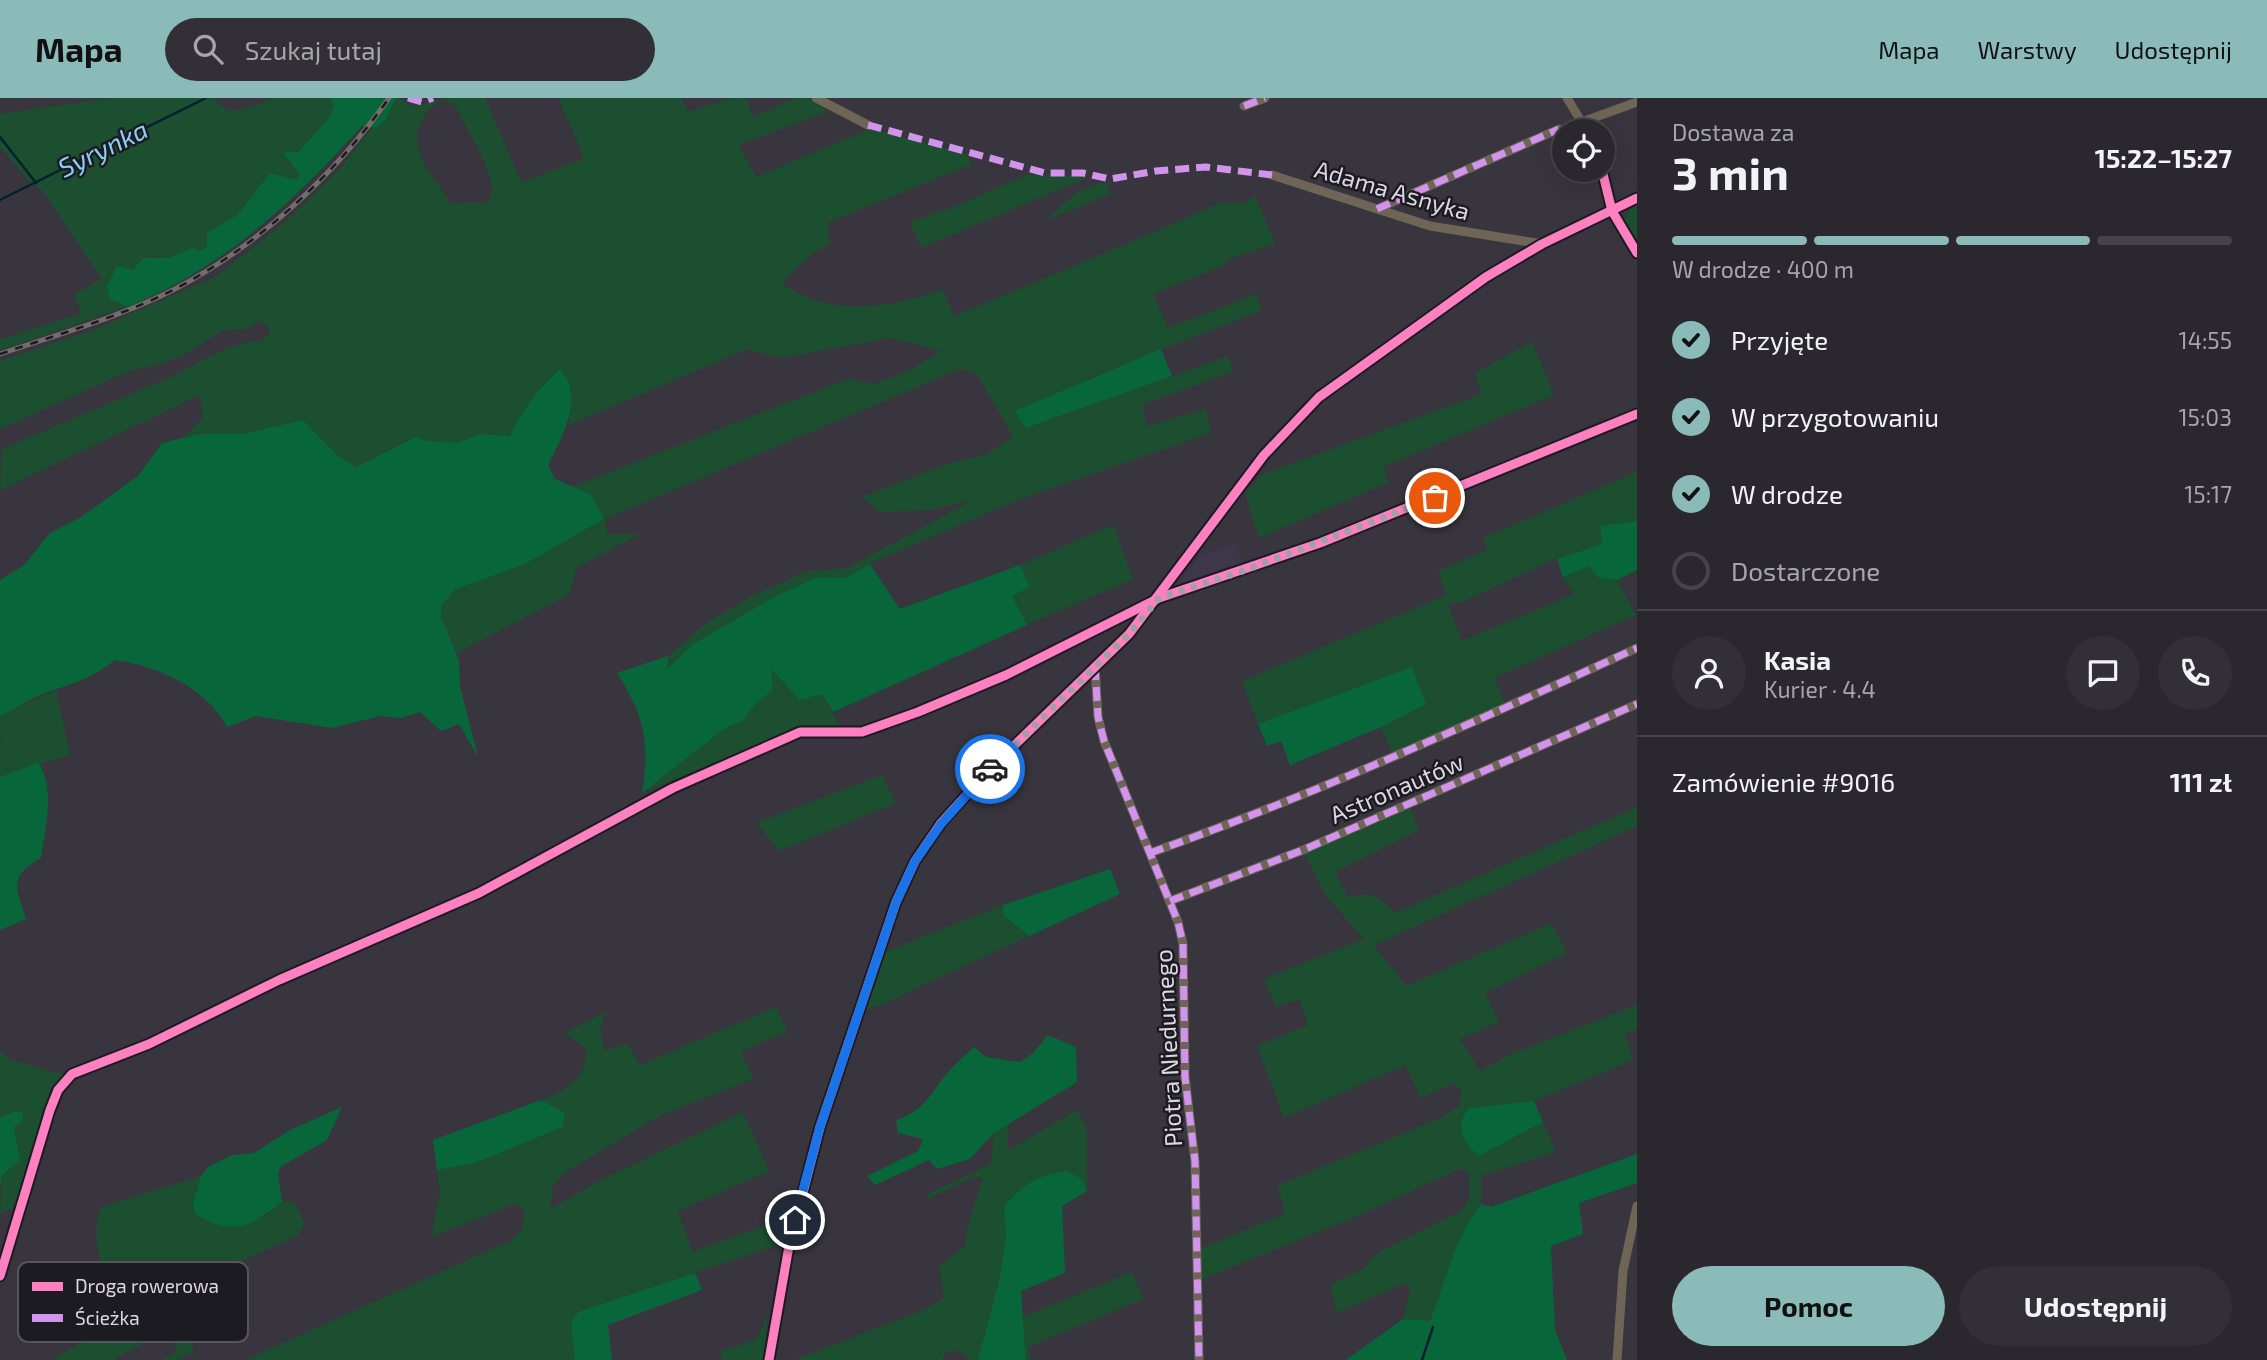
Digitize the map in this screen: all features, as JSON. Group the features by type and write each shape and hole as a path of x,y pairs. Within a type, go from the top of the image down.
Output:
{"street":[{"path":"816,98 868,125"},
{"path":"1244,106 1265,98"},
{"path":"1567,98 1580,119"},
{"path":"1602,119 1637,102"},
{"path":"1377,209 1552,132"},
{"name":"Adama Asnyka","path":"1272,175 1458,233 1542,244"},
{"path":"1605,182 1612,211 1637,253"},
{"path":"769,1360 787,1258 809,1163 896,902 915,861 949,814 1129,634 1159,598 1264,455 1319,397 1486,277 1542,244 1637,198"},
{"path":"0,1276 50,1110 58,1090 72,1074 149,1044 279,980 479,893 662,793 800,732 862,732 918,712 1006,674 1159,598 1246,570 1458,489 1637,414"},
{"path":"1150,853 1233,824 1447,735 1637,648"},
{"name":"Piotra Niedurnego","path":"1095,666 1098,717 1104,741 1180,928 1186,965 1185,1077 1195,1161 1199,1360"},
{"name":"Astronautów","path":"1170,901 1314,845 1637,704"},
{"path":"1617,1360 1623,1271 1637,1206"}],"shaded area":[{"path":"1235,543 1246,569 1172,592 1200,555"}],"green space":[{"path":"111,98 214,98 222,106 237,110 275,98 331,98 334,105 330,117 297,153 287,151 287,161 299,175 297,180 270,173 237,215 211,230 207,248 200,251 193,248 168,258 150,257 133,270 126,268 116,303 127,307 0,350 0,339 81,314 74,294 102,279 44,192 27,179 0,147 0,114"},
{"path":"331,98 397,98 385,120 376,128 362,126 309,182 255,231 226,253 162,291 127,307 110,299 107,286 117,266 133,270 143,258 168,258 193,248 200,251 207,247 207,233 237,215 270,173 297,180 299,174 284,155 287,151 297,153 330,117 334,105"},
{"path":"397,98 414,106 449,98 485,98 521,182 581,160 583,154 558,98 681,98 688,112 731,98 746,98 753,117 797,98 809,98 828,111 739,145 756,177 871,129 965,153 972,164 827,223 830,244 814,252 782,283 800,294 839,305 882,305 943,289 954,316 1216,205 1245,202 1255,195 1275,244 1226,260 1227,264 1153,294 1168,328 1257,294 1261,311 1089,378 1027,428 1228,356 1234,371 1142,405 1147,426 1206,409 1211,433 1018,500 869,564 846,578 811,580 772,598 693,644 666,670 668,656 706,623 750,597 805,572 847,568 975,499 931,510 879,512 862,497 941,466 987,454 1013,436 976,373 960,369 605,519 607,534 640,534 576,568 570,594 457,653 441,616 440,606 456,589 525,564 604,519 592,495 572,487 848,379 875,384 910,370 941,351 891,338 780,358 747,349 569,425 569,388 559,369 531,400 510,436 481,434 456,443 427,441 414,437 355,467 338,456 303,420 243,434 199,434 184,437 203,417 200,395 0,490 2,449 161,382 231,347 261,341 270,333 269,328 259,321 246,329 224,330 183,355 159,365 131,370 0,429 0,361 96,329 215,277 284,223 340,169 371,129 392,109","holes":["444,100 455,105 483,159 493,187 490,198 484,203 451,204 426,166 418,146 418,135 425,115"]},
{"path":"1029,174 1089,177 921,248 910,222 956,206"},
{"path":"1105,181 1111,194 1046,220 1078,191"},
{"path":"1637,206 1637,242 1624,223 1630,209"},
{"path":"1532,342 1554,395 1383,467 1389,482 1259,538 1245,494 1261,475 1482,394 1475,373"},
{"path":"1161,349 1172,376 1026,428 1015,411"},
{"path":"560,369 571,392 571,404 565,430 548,465 555,479 592,495 604,519 525,564 456,589 441,606 441,616 459,660 460,686 478,757 459,724 441,731 420,712 401,718 381,716 331,728 256,716 227,727 207,701 180,681 148,668 115,660 89,677 39,695 0,716 0,580 24,565 50,533 81,517 138,476 162,443 199,434 243,434 303,420 338,456 356,467 415,437 427,441 456,443 481,434 510,436 531,400"},
{"path":"1637,472 1637,521 1600,526 1604,544 1553,560 1464,601 1448,605 1462,641 1574,594 1563,577 1591,566 1599,578 1617,580 1636,615 1494,678 1505,704 1392,754 1381,727 1426,704 1412,667 1258,724 1242,681 1447,595 1438,571 1487,550 1483,538"},
{"path":"1637,521 1637,570 1617,580 1599,578 1590,566 1563,577 1557,559 1603,544 1600,526"},
{"path":"1113,525 1133,579 1026,625 1012,595 1030,587 1020,565"},
{"path":"870,564 900,609 1020,565 1030,587 1012,596 1027,625 833,712 822,694 800,700 771,669 773,690 754,705 744,720 724,729 642,793 645,759 643,731 634,704 617,673 668,656 667,669 693,644 772,598 815,578 846,578"},
{"path":"1412,667 1426,704 1381,727 1290,765 1281,741 1267,746 1258,724"},
{"path":"770,668 822,694 839,725 797,728 642,793 724,729 744,720 754,705 773,690"},
{"path":"56,690 70,755 0,777 0,741 4,739 0,737 0,716"},
{"path":"38,763 47,783 48,796 41,858 23,871 17,883 26,919 0,930 0,777"},
{"path":"882,775 896,803 779,851 757,823"},
{"path":"1637,807 1637,826 1374,945 1406,986 1552,923 1567,953 1485,993 1499,1022 1460,1039 1480,1071 1509,1055 1637,1005 1637,1029 1625,1035 1633,1060 1534,1101 1469,1108 1507,1142 1543,1122 1556,1152 1481,1176 1481,1204 1472,1216 1458,1247 1430,1322 1403,1319 1410,1290 1406,1283 1336,1313 1331,1284 1362,1270 1379,1252 1463,1210 1469,1199 1469,1171 1459,1169 1353,1218 1202,1279 1200,1249 1285,1214 1278,1185 1441,1118 1459,1106 1462,1090 1454,1083 1421,1098 1405,1065 1284,1118 1257,1046 1308,1025 1299,999 1276,1007 1264,979 1364,939 1325,895 1304,853 1410,808 1419,830 1335,872 1348,898 1368,895 1385,903 1395,913"},
{"path":"1110,869 1120,894 1029,936 1004,916 1003,905"},
{"path":"1003,905 1007,919 1029,936 883,1004 864,1010 885,952"},
{"path":"776,1007 788,1032 741,1051 753,1079 661,1115 564,1173 553,1186 550,1209 603,1179 743,1112 769,1171 678,1211 692,1252 791,1216 784,1243 578,1312 571,1323 575,1360 245,1360 510,1241 522,1229 525,1211 517,1203 431,1237 440,1192 437,1170 475,1163 563,1127 565,1113 541,1100 574,1082 583,1068 586,1049 565,1033 605,1012 600,1031 605,1051 627,1043 640,1065"},
{"path":"1048,1035 1076,1047 1077,1082 994,1133 970,1159 937,1169 929,1160 875,1185 867,1176 918,1151 923,1139 898,1133 896,1120 921,1106 949,1071 974,1047 986,1057 1020,1062 1032,1054"},
{"path":"0,1052 10,1060 67,1075 13,1208 0,1214 2,1175 20,1161 14,1127 23,1114 15,1111 0,1118"},
{"path":"541,1100 565,1113 563,1127 475,1163 437,1170 433,1140"},
{"path":"1534,1101 1543,1122 1479,1156 1464,1139 1462,1121 1469,1108"},
{"path":"342,1107 327,1140 280,1167 278,1174 282,1202 270,1211 250,1223 230,1227 195,1214 193,1203 201,1176 208,1167 233,1155 254,1153 290,1130"},
{"path":"1077,1110 1087,1128 1087,1191 1082,1179 1004,1207 1006,1237 999,1281 978,1360 969,1360 959,1351 948,1351 941,1360 795,1360 923,1310 944,1298 939,1266 965,1246 968,1225 983,1178 973,1177 928,1199 926,1195 991,1164 994,1133 1009,1124 1007,1148 1010,1149"},
{"path":"15,1111 23,1113 22,1122 14,1127 20,1161 2,1175 0,1187 0,1118"},
{"path":"1637,1154 1637,1183 1579,1203 1583,1234 1551,1246 1555,1330 1567,1360 1346,1360 1403,1319 1430,1321 1457,1246 1481,1204 1491,1207"},
{"path":"1066,1171 1082,1179 1087,1191 1062,1206 1065,1273 1021,1291 1026,1360 978,1360 999,1281 1006,1237 1004,1207 1031,1182"},
{"path":"201,1176 193,1203 262,1218 282,1202 294,1202 305,1223 298,1235 240,1262 101,1262 96,1236 102,1207"},
{"path":"1132,1272 1143,1299 1028,1347 1030,1360 1026,1360 1023,1317"},
{"path":"695,1273 702,1290 608,1325 612,1360 575,1360 571,1323 578,1312"},
{"path":"768,1314 763,1360 723,1360 719,1352 757,1339"},
{"path":"83,1342 146,1342 113,1360 51,1360"},
{"path":"173,1342 191,1342 194,1352 176,1360 162,1360 177,1351"}],"waterway":[{"name":"Syrynka","path":"0,200 206,98"},
{"path":"0,137 36,183"},
{"path":"1422,1360 1433,1327"}],"railway":[{"path":"0,354 133,308 206,271 265,230 320,181 368,127 389,98"}],"marked path":[{"path":"408,98 422,102 433,98"},
{"path":"1244,106 1265,98"},
{"path":"868,125 1045,173 1083,173 1110,179 1156,171 1206,167 1272,175"},
{"path":"1377,209 1552,132"},
{"path":"1150,853 1335,781 1637,648"},
{"path":"1095,666 1098,717 1104,741 1178,922 1183,944 1185,1077 1195,1161 1199,1360"},
{"path":"1170,901 1303,850 1637,704"}],"cycle path":[{"path":"1605,182 1612,211 1637,253"},
{"path":"769,1360 789,1246 820,1127 896,902 915,861 941,823 991,768 1129,634 1264,455 1319,397 1486,277 1542,244 1637,198"},
{"path":"0,1276 50,1110 58,1090 72,1074 149,1044 279,980 479,893 673,788 800,732 862,732 918,712 1006,675 1159,598 1320,543 1637,414"}],"way so far":[{"path":"990,769 1129,634 1159,598 1170,597 1246,570 1435,498"}],"route":[{"path":"795,1220 820,1127 896,902 915,861 941,824 990,769"}]}
